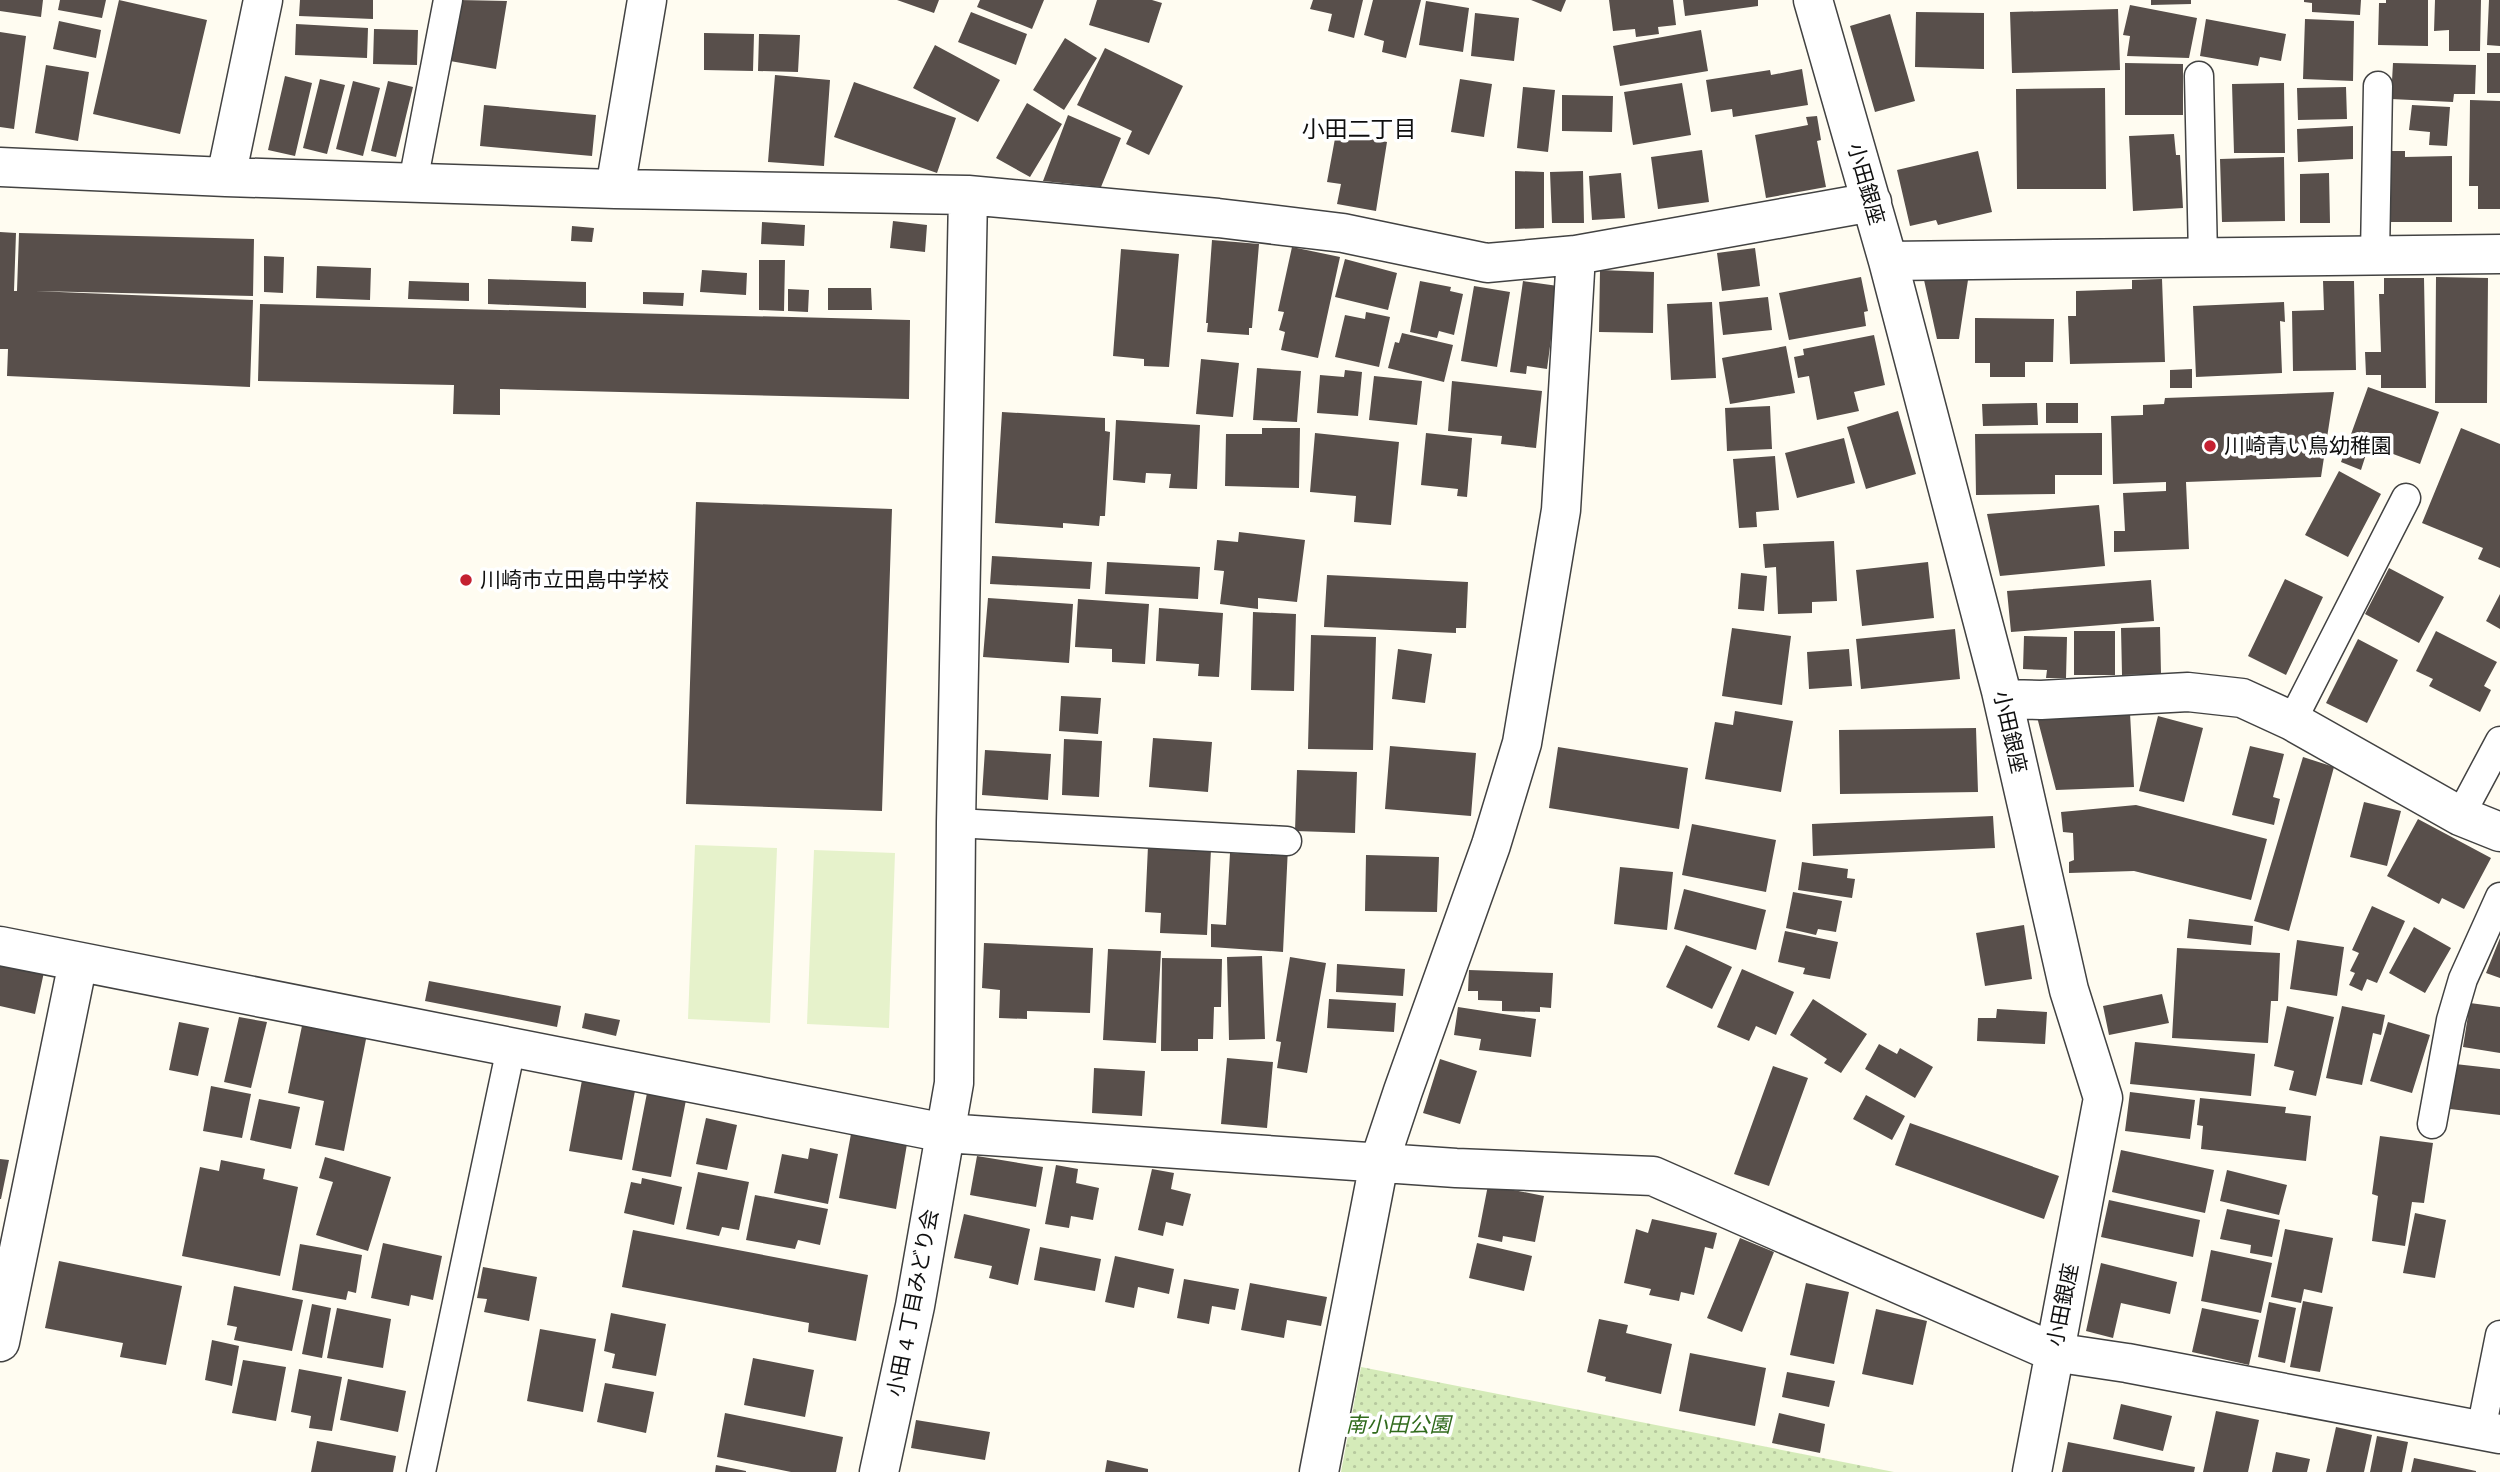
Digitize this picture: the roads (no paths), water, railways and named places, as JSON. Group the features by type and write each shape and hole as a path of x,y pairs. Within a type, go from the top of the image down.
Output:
{"street":[{"path":"226,177 262,0"},
{"path":"615,189 647,0"},
{"name":"小田銀座","path":"1813,0 1888,261 2003,699 2069,990 2103,1098 2032,1472"},
{"path":"0,167 615,189 968,195 1218,218 1343,233 1487,263 1576,256 1872,202"},
{"name":"小田 4 丁目みどり会","path":"879,1472 915,1306 954,1083 968,195"},
{"path":"1888,261 2500,254"},
{"path":"1319,1472 1379,1163 1491,845 1522,743 1561,510 1576,256"},
{"path":"2003,699 2040,700 2188,692 2242,698 2292,721 2460,816 2500,832"},
{"path":"0,946 945,1133 1379,1163 1653,1176 2053,1352 2127,1363 2491,1432"},
{"path":"0,1342 12,1223 78,962"}],"lane":[{"path":"413,181 448,0"},
{"path":"2199,76 2203,257"},
{"path":"2375,255 2378,86"},
{"path":"2292,721 2406,498"},
{"path":"2460,816 2500,741"},
{"path":"956,823 1287,842"},
{"path":"2432,1124 2451,1020 2463,979 2500,897"},
{"path":"421,1472 511,1048"},
{"path":"2491,1432 2500,1335"}],"place":[{"name":"川崎青い鳥幼稚園","path":"2210,446"},
{"name":"川崎市立田島中学校","path":"466,580"}],"district":[{"name":"小田二丁目","path":"1359,129"}],"park label":[{"name":"南小田公園","path":"1398,1425"}]}
